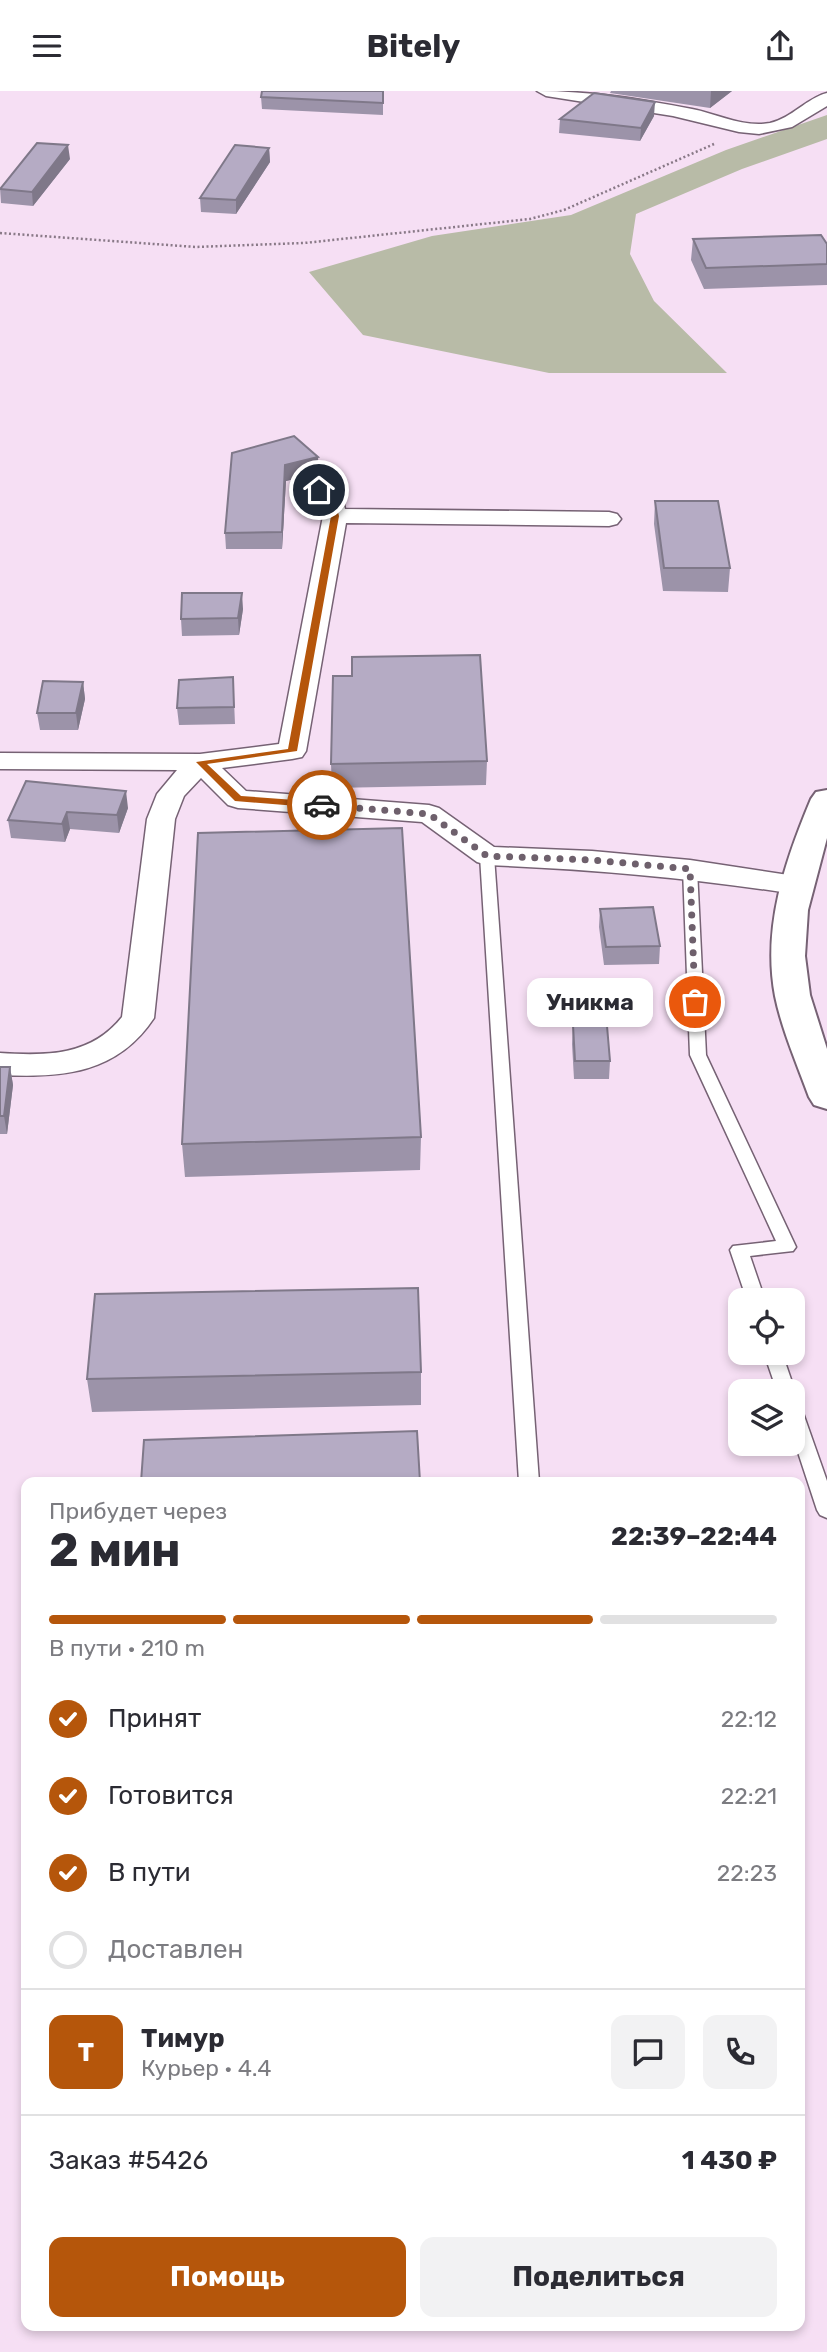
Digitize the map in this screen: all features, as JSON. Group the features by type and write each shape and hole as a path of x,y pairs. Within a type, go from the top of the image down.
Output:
{"main road":[{"path":"827,799 795,885 788,931 790,981 802,1027 827,1097"}],"street":[{"path":"546,91 695,114 734,128 769,128 806,114 827,97"},
{"path":"0,761 200,762 292,751 335,516 332,502 319,490"},
{"path":"335,516 609,519"},
{"path":"200,762 238,799 429,814 487,856 592,860 690,869 795,885"},
{"path":"0,1065 37,1067 67,1064 100,1053 127,1036 138,1018 161,819 171,794 200,762"}],"lane":[{"path":"487,856 529,1477"},
{"path":"690,869 698,1055 787,1247 738,1250 751,1288"},
{"path":"805,1445 827,1510"}],"path":[{"path":"0,233 177,247 304,243 530,219 564,210 715,144"}],"green space":[{"path":"827,115 827,139 742,169 636,214 630,254 654,301 727,373 549,373 363,335 309,272 432,236 571,215 726,150"}],"building":[{"path":"262,91 383,91 383,103 261,97"},
{"path":"594,93 655,102 641,128 560,119"},
{"path":"37,143 68,145 32,192 0,189"},
{"path":"235,145 269,148 236,200 200,198"},
{"path":"821,235 827,244 827,264 706,268 693,239"},
{"path":"294,436 318,457 285,465 282,532 225,533 232,453"},
{"path":"655,501 718,501 730,568 664,568"},
{"path":"182,593 242,593 238,618 181,619"},
{"path":"480,655 487,761 331,764 333,676 352,676 352,657"},
{"path":"233,677 234,707 177,708 179,680"},
{"path":"43,681 83,682 76,713 37,713"},
{"path":"26,781 126,791 117,815 67,812 62,824 8,820"},
{"path":"402,828 421,1137 182,1144 198,833"},
{"path":"653,907 660,946 606,947 600,909"},
{"path":"573,1025 607,1026 610,1061 575,1061"},
{"path":"0,1067 10,1067 4,1116 0,1116"},
{"path":"418,1288 421,1372 87,1379 95,1294"},
{"path":"417,1431 420,1477 141,1477 144,1440"}],"way so far":[{"path":"322,805 429,814 487,856 592,860 690,869 695,1002"}],"place":[{"name":"Уникма","path":"695,1002"}],"route":[{"path":"319,490 332,502 335,516 292,751 200,762 238,799 322,805"}]}
